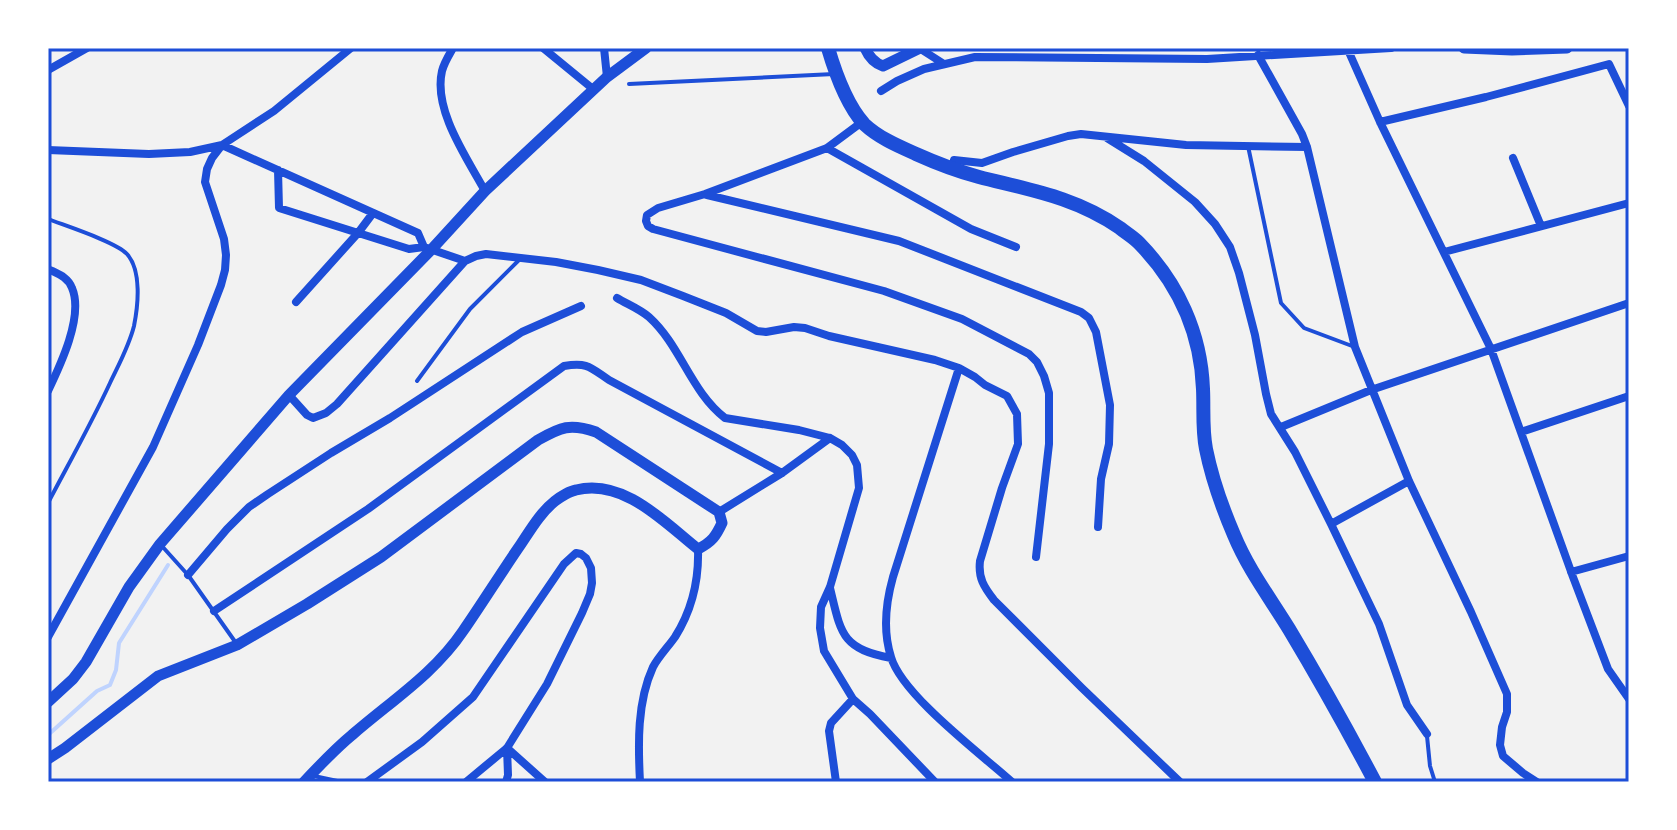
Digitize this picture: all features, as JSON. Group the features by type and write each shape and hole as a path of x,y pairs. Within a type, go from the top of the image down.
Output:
{"highway":[{"path":"828,48 843,90 862,122 892,144 952,168 1041,191 1093,211 1137,240 1166,275 1180,297 1192,326 1203,386 1206,449 1216,491 1236,540 1251,571 1291,633 1375,782"}],"street":[{"path":"48,70 87,48"},
{"path":"49,637 153,447 221,285 225,270 224,239 205,182 212,158 222,145 274,111 351,48"},
{"path":"453,48 442,69 445,112 485,191"},
{"path":"543,48 593,89"},
{"path":"604,48 607,77"},
{"path":"48,702 86,662 129,587 160,544 289,395 485,191 593,89 646,48"},
{"path":"865,48 876,64 883,66 920,48 944,64"},
{"path":"881,91 924,69 975,57 1207,59 1391,48"},
{"path":"1464,48 1567,48"},
{"path":"1348,50 1491,349 1608,669 1629,699"},
{"path":"1258,55 1307,147 1355,347 1371,390 1409,481 1507,694 1507,712 1500,745 1503,756 1537,782"},
{"path":"1380,122 1609,64 1629,106"},
{"path":"862,122 827,148 651,211 646,221 653,229 884,291 962,319 1029,354 1037,362 1049,393 1049,444 1036,557"},
{"path":"952,168 954,160 982,163 1081,134 1186,145 1307,147"},
{"path":"1107,138 1144,161 1187,195 1215,224 1230,247 1255,335 1271,414 1281,427 1331,524 1379,624 1407,705 1427,734"},
{"path":"48,150 149,154 190,152 222,145 418,233 428,248"},
{"path":"827,148 971,229 1016,247"},
{"path":"1513,158 1541,226"},
{"path":"278,170 279,208 409,249 428,248 465,261"},
{"path":"705,194 899,241 1081,312 1089,318 1096,332 1110,405 1109,444 1101,479 1098,527"},
{"path":"1444,252 1629,203"},
{"path":"296,302 373,213"},
{"path":"289,395 313,418 326,413 465,261 486,254 584,267 641,280 726,313 757,331 805,328 959,368 1007,396 1017,414 1018,444 980,561 982,583 994,600 1180,782"},
{"path":"48,269 66,279 73,289 75,300 62,361 48,391"},
{"path":"617,298 648,316 715,411 725,418 830,438 852,455 857,465 859,488 830,587 821,607 820,628 824,651 853,699 935,782"},
{"path":"1281,427 1371,390 1629,303"},
{"path":"188,575 249,507 522,332 581,306"},
{"path":"214,611 368,509 564,366 589,365 609,380 782,473"},
{"path":"959,368 888,596 886,620 891,658 903,681 934,713 1012,782"},
{"path":"1521,432 1629,396"},
{"path":"48,759 158,676 237,645 381,557 538,440 559,428 575,426 596,432 719,512 722,523 717,534 711,543 698,549"},
{"path":"719,512 782,473 830,438"},
{"path":"1331,524 1409,481"},
{"path":"307,779 351,735 442,659 536,522 556,500 576,490 599,488 618,492 645,507 698,549"},
{"path":"640,782 637,741 647,686 653,667 688,614 698,571 698,549"},
{"path":"366,782 422,742 473,697 564,564 576,553 581,554 591,568 590,594 547,684 507,748 466,782"},
{"path":"1571,572 1629,556"},
{"path":"830,587 846,640 861,650 891,658"},
{"path":"836,782 829,731 831,723 853,699"},
{"path":"506,782 507,748"},
{"path":"507,748 545,782"}],"lane":[{"path":"629,84 836,74"},
{"path":"1248,146 1281,303 1304,328 1355,347"},
{"path":"48,219 127,254 133,265 137,301 134,326 126,349 48,503"},
{"path":"417,381 470,309 522,258"},
{"path":"160,544 188,575 237,645"},
{"path":"1427,734 1435,782"},
{"path":"307,779 342,782"}],"waterway":[{"path":"48,735 97,691 110,685 116,670 119,643 168,565"}]}
